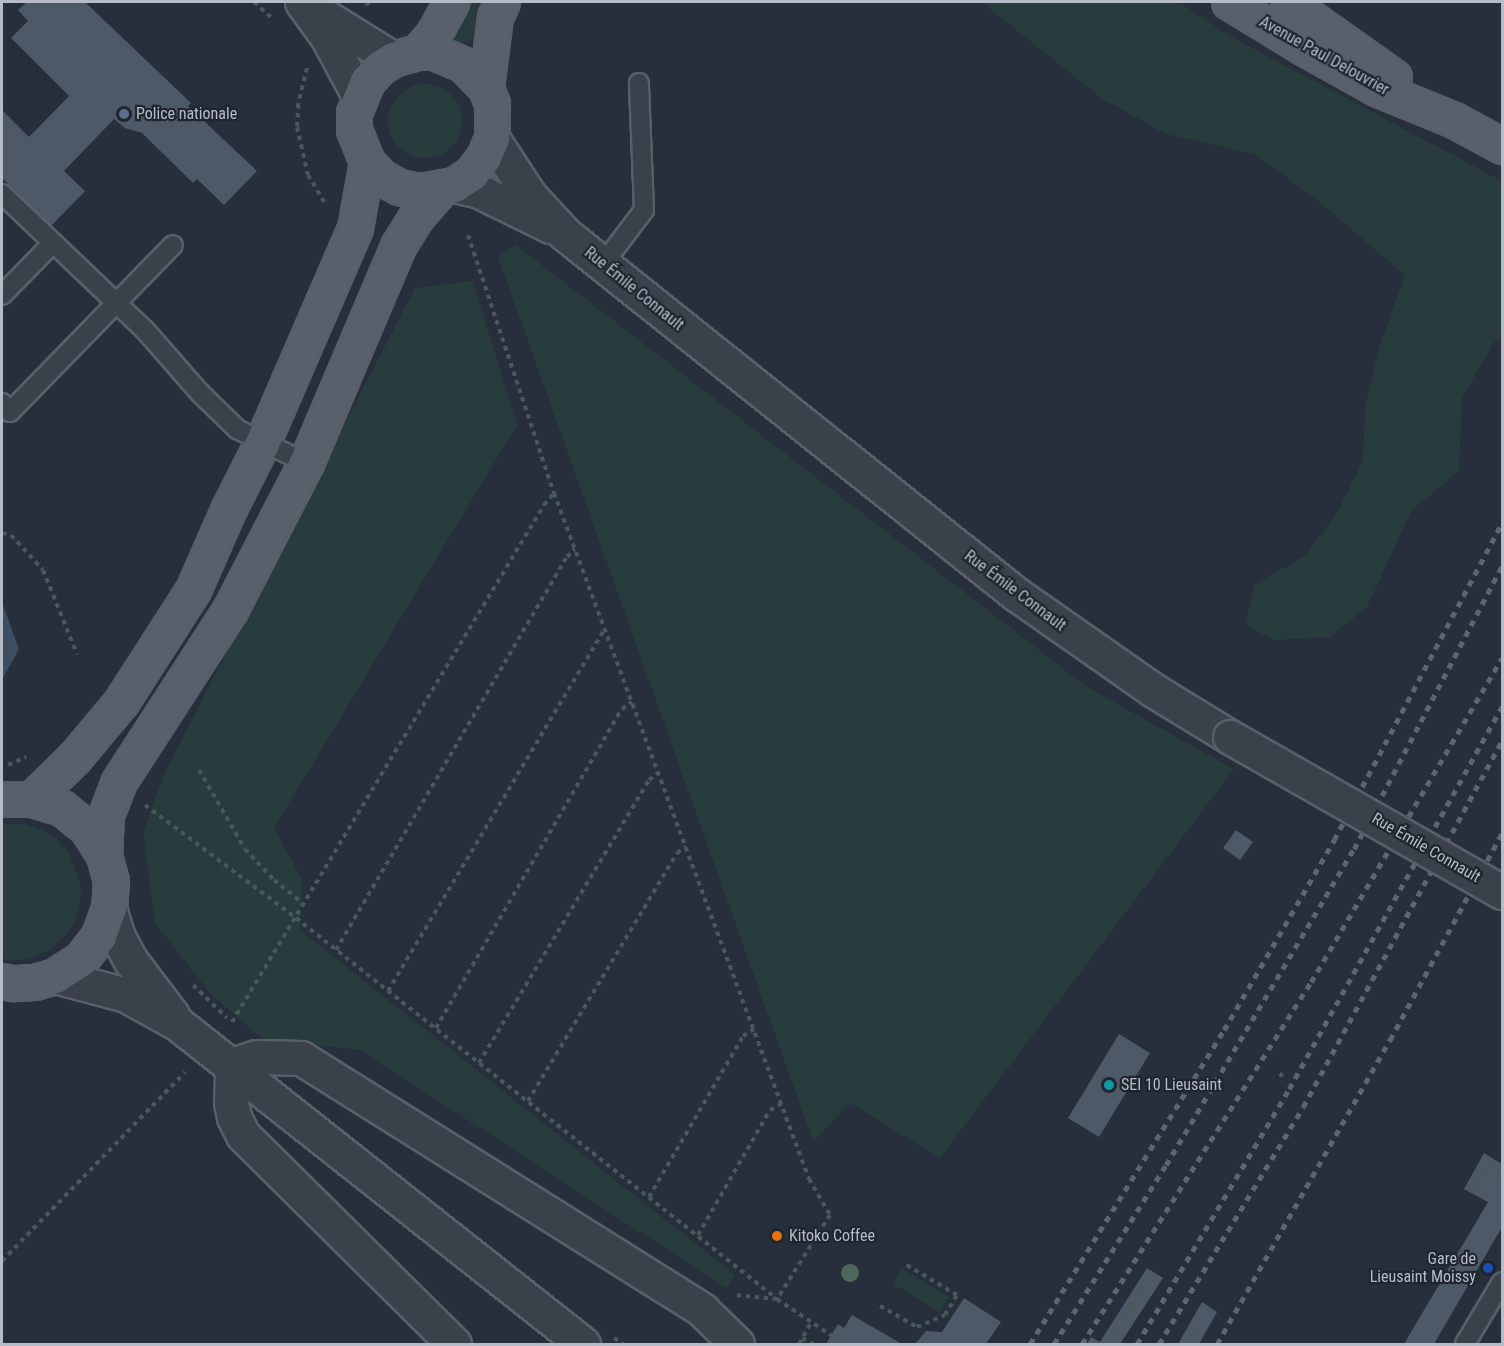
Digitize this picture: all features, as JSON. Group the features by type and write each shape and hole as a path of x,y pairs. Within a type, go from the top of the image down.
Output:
{"main road":[{"path":"447,188 419,191 399,187 381,177 367,162 354,130 354,113 359,96 379,68 406,55 433,35 451,2"},
{"path":"486,88 495,16 502,2"},
{"name":"Avenue Paul Delouvrier","path":"1229,2 1300,46 1378,89 1454,120 1503,146"},
{"name":"Avenue Paul Delouvrier","path":"1288,2 1454,120"},
{"path":"104,855 106,816 118,783 230,610 306,463 398,246 417,216 447,188 471,174 484,157 492,138 492,104 486,88 470,70 450,57 434,52 406,55"},
{"path":"17,799 75,757 133,683 193,590 229,508 262,443 355,228 367,162"},
{"path":"5,984 34,982 55,976 81,959 99,936 110,908 111,881 104,855 87,828 62,808 17,799"}],"street":[{"path":"302,2 349,33 406,55"},
{"path":"302,2 328,38 359,96"},
{"name":"Rue Émile Connault","path":"492,138 530,196 565,234 1016,594 1153,690 1230,737 1503,892"},
{"name":"Rue Émile Connault","path":"447,188 479,191 565,234"},
{"path":"110,908 118,937 131,961 178,1024"},
{"path":"55,976 126,995 178,1024 583,1344"},
{"path":"232,1065 256,1057 301,1058 702,1310 737,1344"},
{"path":"232,1065 231,1103 234,1118 243,1135 454,1344"}],"lane":[{"path":"603,264 644,210 639,82"},
{"path":"2,194 117,303 237,429 306,463"},
{"path":"2,295 53,243"},
{"path":"2,403 10,412 173,245"},
{"path":"1465,1344 1503,1282"}],"path":[{"path":"308,65 298,104 297,127 308,175 326,204"},
{"path":"468,235 554,493 809,1179 830,1215 777,1299"},
{"path":"232,1022 538,515 554,493"},
{"path":"2,532 11,535 43,570 77,654"},
{"path":"336,950 567,557 575,549"},
{"path":"388,991 605,629"},
{"path":"436,1028 622,709 632,702"},
{"path":"2,765 7,766 30,755"},
{"path":"199,770 244,849 274,880 303,903"},
{"path":"479,1063 650,780 658,773"},
{"path":"141,814 142,803 296,918 777,1299 810,1324 844,1344"},
{"path":"528,1101 677,854 686,847"},
{"path":"185,977 268,1056"},
{"path":"649,1197 743,1036 754,1029"},
{"path":"2,1261 188,1069 178,1063"},
{"path":"1280,1077 1283,1072"},
{"path":"698,1235 771,1110 781,1104"},
{"path":"1473,1190 1489,1162 1503,1170"},
{"path":"880,1306 917,1327 945,1315 957,1295 905,1264"},
{"path":"1107,1344 1142,1287"},
{"path":"734,1295 777,1299"},
{"path":"1132,1312 1135,1307"},
{"path":"799,1344 810,1324"},
{"path":"1188,1344 1199,1325"},
{"path":"802,1338 813,1344"}],"shaded area":[{"path":"463,2 491,2 475,40 458,44 449,31"},
{"path":"981,2 1179,2 1233,38 1502,181 1502,337 1495,341 1462,398 1459,471 1411,511 1367,607 1330,637 1274,640 1245,625 1255,584 1305,556 1337,513 1363,460 1365,408 1378,351 1405,275 1312,196 1254,154 1166,134 1104,100"},
{"path":"418,84 432,84 446,90 456,100 462,114 462,128 456,142 446,152 432,158 418,158 404,152 394,142 388,128 388,114 394,100 404,90"},
{"path":"516,245 1087,687 1234,769 940,1158 850,1103 813,1141 498,257"},
{"path":"473,281 517,425 274,828 302,880 300,930 735,1275 726,1288 360,1050 261,1038 210,993 155,923 143,833 164,774 415,288"},
{"path":"2,824 25,824 57,839 69,853 81,886 80,904 75,921 65,936 52,948 36,956 18,960 2,959"},
{"path":"902,1269 949,1297 940,1312 893,1284"}],"water":[{"path":"2,602 19,649 2,680"}],"building":[{"name":"Police nationale","path":"27,2 85,2 191,103 188,106 257,171 224,205 197,179 193,183 142,133 125,128 114,119 64,171 85,191 51,226 2,178 2,110 29,137 69,96 11,38 28,21 18,10"},
{"path":"1236,830 1253,842 1240,860 1223,848"},
{"name":"SEI 10 Lieusaint","path":"1119,1034 1150,1053 1099,1137 1068,1118"},
{"path":"1484,1153 1502,1164 1502,1227 1434,1344 1404,1344 1488,1202 1464,1189"},
{"path":"1147,1268 1163,1278 1120,1344 1087,1344 1091,1337 1100,1342"},
{"path":"964,1298 1001,1322 986,1344 915,1344 926,1331 942,1332"},
{"path":"1202,1302 1217,1312 1199,1344 1178,1344"},
{"path":"852,1315 902,1344 826,1344 838,1324 844,1328"}],"railway":[{"path":"1030,1344 1224,1030 1334,840 1502,523"},
{"path":"1054,1344 1166,1165 1354,849 1502,566"},
{"path":"1082,1344 1311,982 1502,658"},
{"path":"1137,1344 1289,1089 1502,706"},
{"path":"1159,1344 1303,1107 1502,740"},
{"path":"1217,1344 1390,1040 1502,833"}],"place":[{"name":"Police nationale","path":"124,114"},
{"name":"SEI 10 Lieusaint","path":"1109,1085"},
{"name":"Kitoko Coffee","path":"777,1236"},
{"name":"Gare de Lieusaint Moissy","path":"1488,1268"}]}
